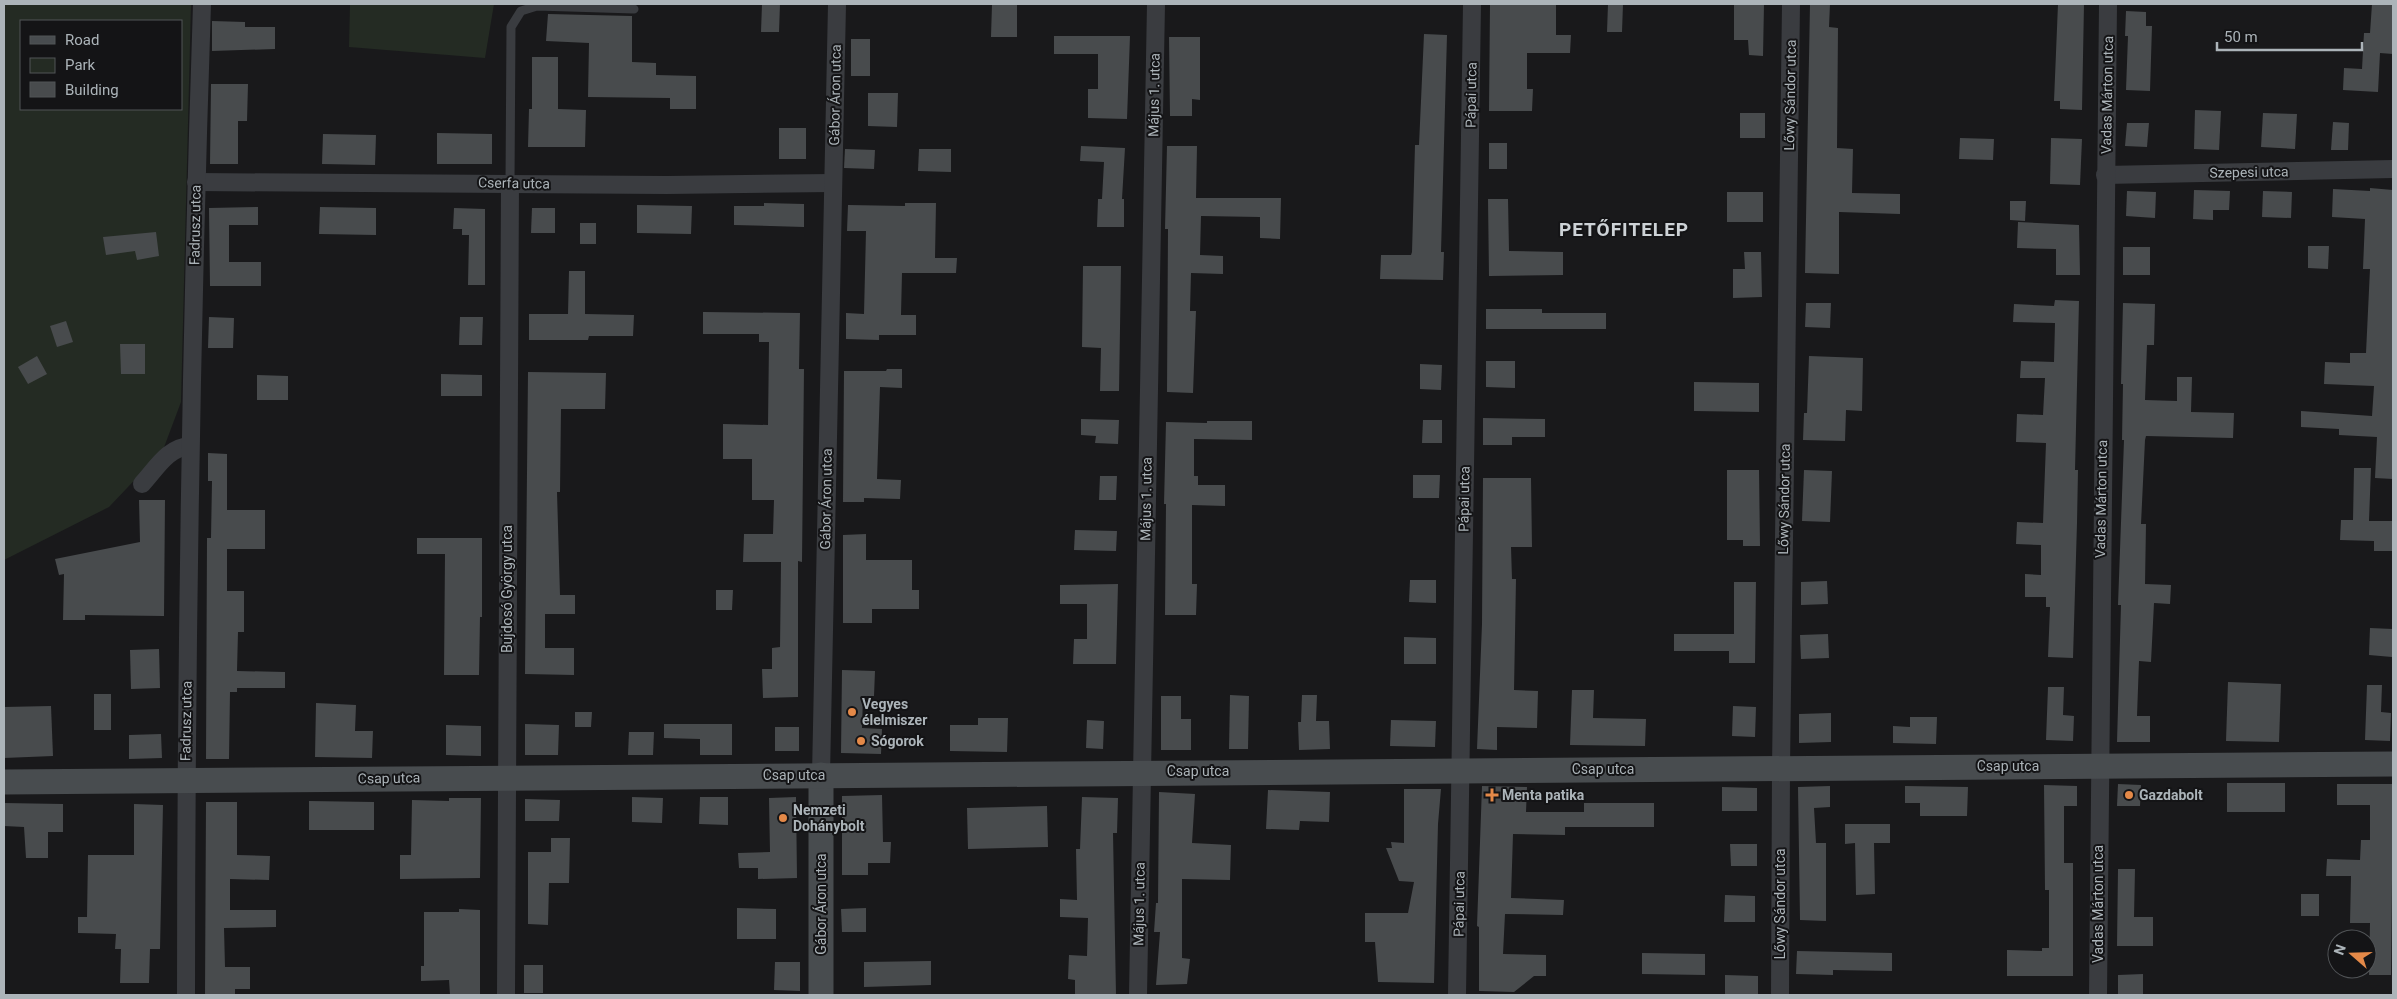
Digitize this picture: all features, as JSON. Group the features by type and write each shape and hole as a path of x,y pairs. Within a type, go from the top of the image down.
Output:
{"street":[{"name":"Fadrusz utca","path":"186,995 186,780 190,446 202,4"},
{"name":"Gábor Áron utca","path":"821,995 821,775 837,4"},
{"name":"Május 1. utca","path":"1138,995 1156,4"},
{"name":"Pápai utca","path":"1457,995 1472,4"},
{"name":"Lőwy Sándor utca","path":"1780,995 1780,768 1791,4"},
{"name":"Vadas Márton utca","path":"2098,995 2098,766 2108,4"},
{"name":"Szepesi utca","path":"2105,175 2393,169"},
{"name":"Cserfa utca","path":"196,182 667,185 832,183"},
{"name":"Bujdosó György utca","path":"506,995 510,183"},
{"path":"142,484 171,452 181,447 190,446"},
{"name":"Csap utca","path":"4,782 2393,764"}],"lane":[{"path":"510,183 511,27 521,11 537,6 634,9"}],"green space":[{"path":"4,4 191,4 181,402 163,450 109,507 4,560"},
{"path":"350,4 494,4 485,58 349,47"}],"building":[{"path":"762,4 780,4 779,32 761,32"},
{"path":"992,4 1017,4 1017,37 991,37"},
{"path":"1490,4 1556,4 1556,35 1571,35 1570,53 1527,53 1527,89 1533,89 1532,111 1489,111"},
{"path":"1608,4 1623,4 1622,32 1607,32"},
{"path":"1734,4 1764,4 1763,56 1749,55 1748,40 1734,40"},
{"path":"1810,4 1830,4 1829,27 1838,28 1837,148 1853,149 1852,193 1900,194 1900,214 1839,212 1839,274 1805,273"},
{"path":"2058,4 2084,4 2082,110 2060,109 2060,101 2054,101"},
{"path":"2372,4 2393,4 2393,54 2380,53 2378,92 2343,90 2344,68 2362,69 2364,33 2370,33"},
{"path":"2126,11 2146,12 2146,26 2152,26 2150,91 2126,90 2128,36 2125,36"},
{"path":"548,14 632,16 632,62 656,63 656,75 696,76 696,109 670,109 670,98 588,97 589,43 546,41"},
{"path":"212,21 245,22 245,27 275,27 275,49 212,51"},
{"path":"1424,34 1447,35 1441,252 1444,252 1443,280 1380,279 1381,255 1411,255 1412,252 1415,145 1419,145"},
{"path":"1054,36 1130,36 1127,119 1088,118 1088,89 1098,89 1098,54 1054,54"},
{"path":"1169,37 1200,37 1200,100 1192,99 1192,116 1170,116"},
{"path":"851,39 870,39 870,76 851,76"},
{"path":"532,57 558,57 558,109 586,110 585,147 528,147 529,109 532,109"},
{"path":"211,84 248,84 247,121 238,121 238,164 210,164"},
{"path":"868,93 898,93 897,127 868,126"},
{"path":"2195,110 2221,111 2219,150 2194,149"},
{"path":"1740,113 1765,113 1765,138 1740,138"},
{"path":"2263,113 2297,114 2295,149 2261,147"},
{"path":"2333,122 2349,123 2348,150 2331,150"},
{"path":"2127,123 2149,123 2147,147 2125,146"},
{"path":"779,128 806,128 806,159 779,159"},
{"path":"437,133 492,134 492,164 437,164"},
{"path":"323,134 376,135 375,165 322,164"},
{"path":"1960,138 1994,139 1993,160 1959,159"},
{"path":"2051,138 2082,139 2080,185 2050,184"},
{"path":"1489,143 1507,143 1507,169 1489,169"},
{"path":"1081,146 1125,148 1122,199 1124,199 1124,227 1097,227 1098,199 1102,199 1104,162 1080,161"},
{"path":"1167,146 1197,146 1196,198 1281,198 1280,239 1260,238 1260,217 1201,216 1200,255 1223,256 1223,274 1191,273 1190,311 1196,311 1193,393 1167,392 1168,229 1165,229"},
{"path":"845,149 875,150 874,169 844,168"},
{"path":"919,149 951,149 951,172 918,171"},
{"path":"2370,188 2393,190 2393,479 2375,478 2377,437 2339,435 2339,429 2301,427 2301,411 2372,416 2374,386 2324,384 2325,362 2350,363 2350,353 2366,353 2370,269 2363,269 2365,219 2332,217 2333,189 2370,191"},
{"path":"2194,190 2230,191 2229,210 2213,210 2213,220 2193,219"},
{"path":"2127,191 2156,192 2155,218 2126,216"},
{"path":"2263,191 2292,192 2291,218 2262,217"},
{"path":"1727,192 1763,192 1763,222 1727,222"},
{"path":"1488,199 1508,199 1509,251 1563,252 1563,275 1489,276"},
{"path":"2010,201 2026,201 2025,221 2010,220"},
{"path":"764,203 804,204 804,227 734,225 734,206 764,206"},
{"path":"905,203 936,203 935,258 957,258 956,273 902,273 901,315 916,315 916,335 879,335 879,340 846,339 846,313 864,314 866,231 847,231 848,205 905,206"},
{"path":"637,205 692,206 691,234 637,233"},
{"path":"258,207 258,225 229,225 229,262 261,262 261,286 210,286 209,208"},
{"path":"320,207 376,208 376,235 319,234"},
{"path":"454,208 485,209 485,285 468,285 469,235 462,235 462,229 453,229"},
{"path":"532,208 555,208 555,233 531,233"},
{"path":"2018,222 2079,225 2080,275 2056,275 2056,249 2017,248"},
{"path":"580,223 596,223 596,244 580,244"},
{"path":"156,232 159,256 137,260 135,251 106,255 103,237"},
{"path":"2308,246 2329,246 2328,269 2308,268"},
{"path":"2123,247 2150,247 2150,275 2123,275"},
{"path":"1744,252 1761,252 1762,297 1733,298 1733,269 1745,269"},
{"path":"1083,266 1121,266 1119,391 1100,391 1101,348 1082,347"},
{"path":"569,271 585,271 585,314 634,315 633,336 589,336 588,340 529,340 529,314 568,314"},
{"path":"2055,300 2079,301 2075,470 2078,470 2073,658 2048,657 2050,607 2046,607 2046,597 2025,597 2025,574 2041,575 2041,545 2016,544 2017,522 2043,523 2046,443 2016,442 2017,414 2043,415 2045,378 2020,378 2021,361 2054,362 2055,323 2013,322 2014,304 2054,306"},
{"path":"1806,303 1831,303 1830,328 1805,327"},
{"path":"2123,303 2155,304 2154,345 2147,345 2145,400 2177,401 2177,377 2192,377 2191,412 2234,413 2233,438 2146,436 2141,524 2146,524 2145,584 2171,585 2170,604 2154,603 2151,662 2139,661 2137,716 2150,716 2150,742 2117,742 2121,605 2118,605 2124,440 2122,440 2123,384 2121,384"},
{"path":"1486,309 1542,309 1542,313 1606,313 1606,329 1486,329"},
{"path":"703,312 800,313 799,369 804,369 802,562 798,561 798,697 763,698 762,669 772,669 772,648 780,647 781,562 743,562 744,534 773,534 774,500 752,500 752,459 723,459 723,424 768,425 769,342 759,342 759,334 703,334"},
{"path":"209,317 234,318 233,348 208,348"},
{"path":"460,317 483,317 482,345 459,345"},
{"path":"66,321 73,342 57,347 50,326"},
{"path":"120,344 145,344 145,374 121,374"},
{"path":"37,356 47,374 28,384 18,367"},
{"path":"1809,356 1863,358 1862,411 1846,410 1845,441 1803,440 1804,413 1807,413"},
{"path":"1486,361 1515,361 1515,388 1486,387"},
{"path":"1420,364 1442,365 1441,390 1420,389"},
{"path":"887,369 902,369 902,388 880,387 877,479 901,480 900,499 864,498 864,502 843,502 844,371 886,371"},
{"path":"528,372 606,373 605,409 561,409 560,492 557,492 560,595 575,595 575,614 545,614 545,648 574,648 574,675 525,674"},
{"path":"441,374 482,375 482,396 441,396"},
{"path":"257,375 288,376 288,400 257,400"},
{"path":"1694,382 1759,383 1759,412 1694,411"},
{"path":"1483,418 1545,419 1545,437 1512,437 1512,445 1483,445"},
{"path":"1081,419 1119,420 1118,444 1095,443 1096,436 1081,435"},
{"path":"1423,420 1442,420 1442,443 1422,443"},
{"path":"1207,421 1252,421 1252,440 1194,439 1194,476 1198,476 1198,485 1225,485 1225,506 1192,505 1192,584 1197,584 1196,615 1165,615 1166,504 1164,504 1166,422 1207,423"},
{"path":"208,453 227,454 227,510 265,510 265,549 227,549 227,591 244,591 244,632 238,632 237,671 285,672 285,688 237,688 237,692 230,692 229,759 206,759 207,538 211,538 212,481 208,481"},
{"path":"2354,468 2371,468 2369,521 2393,521 2393,551 2374,551 2374,541 2340,540 2341,520 2353,520"},
{"path":"1727,470 1759,470 1760,546 1743,546 1743,540 1727,540"},
{"path":"1804,470 1832,471 1830,522 1802,521"},
{"path":"1413,475 1440,475 1439,498 1413,498"},
{"path":"1100,476 1117,476 1116,500 1099,500"},
{"path":"1483,478 1531,478 1532,547 1511,547 1512,579 1516,579 1514,690 1538,691 1537,728 1497,727 1497,750 1477,749 1482,624"},
{"path":"139,500 165,500 164,616 85,615 85,620 63,620 64,574 59,575 55,559 140,542"},
{"path":"1075,530 1117,531 1116,551 1074,550"},
{"path":"866,534 866,560 912,560 912,590 919,590 919,609 872,609 872,623 843,623 843,535"},
{"path":"417,538 482,538 482,617 480,617 479,675 444,675 445,554 417,554"},
{"path":"1410,580 1436,580 1436,603 1409,602"},
{"path":"1827,581 1828,604 1801,605 1801,582"},
{"path":"1734,582 1756,582 1755,663 1729,663 1729,651 1674,651 1674,634 1734,634"},
{"path":"1118,584 1116,664 1073,664 1074,639 1087,639 1087,604 1060,604 1060,585"},
{"path":"716,590 733,590 732,610 716,610"},
{"path":"2370,628 2393,629 2392,657 2369,655"},
{"path":"1828,634 1829,658 1801,659 1800,635"},
{"path":"1404,637 1436,638 1436,664 1404,664"},
{"path":"159,649 160,688 131,689 130,650"},
{"path":"842,670 875,671 874,696 863,696 862,728 882,729 881,754 841,753"},
{"path":"2228,682 2281,684 2279,742 2226,741"},
{"path":"2367,685 2382,685 2381,712 2391,713 2390,741 2365,740"},
{"path":"2048,687 2064,687 2063,715 2074,716 2073,741 2046,740"},
{"path":"1572,690 1594,690 1593,718 1646,719 1645,746 1570,745"},
{"path":"94,694 111,694 111,730 94,730"},
{"path":"1230,695 1249,696 1248,749 1229,749"},
{"path":"1302,695 1317,695 1316,721 1329,721 1330,749 1299,750 1298,722 1301,722"},
{"path":"1161,696 1181,696 1181,719 1191,719 1191,750 1161,750"},
{"path":"316,703 356,705 355,731 373,731 372,758 315,757"},
{"path":"51,706 53,756 4,758 4,707"},
{"path":"1733,706 1756,707 1755,737 1732,736"},
{"path":"575,712 592,712 591,727 575,727"},
{"path":"1831,713 1831,742 1799,743 1799,714"},
{"path":"1910,717 1937,717 1936,744 1893,743 1893,726 1910,727"},
{"path":"978,718 1008,718 1007,752 950,751 950,725 978,725"},
{"path":"1087,720 1104,721 1103,749 1086,748"},
{"path":"1391,720 1436,721 1435,747 1390,746"},
{"path":"525,724 559,725 558,755 525,755"},
{"path":"664,724 732,724 732,755 700,755 700,739 664,738"},
{"path":"446,725 481,726 481,756 446,755"},
{"path":"775,727 799,727 799,751 775,751"},
{"path":"629,732 654,732 653,755 628,755"},
{"path":"161,734 162,758 129,759 129,735"},
{"path":"2227,783 2285,783 2285,812 2227,812"},
{"name":"Gazdabolt","path":"2118,784 2141,785 2140,806 2117,806"},
{"path":"2337,784 2393,784 2391,975 2377,975 2377,929 2370,929 2370,923 2350,923 2351,876 2326,876 2327,859 2360,860 2361,840 2370,840 2370,805 2337,805"},
{"path":"2044,785 2077,786 2077,806 2064,806 2064,863 2073,863 2073,976 2007,976 2007,950 2042,951 2042,948 2049,948 2049,890 2045,890"},
{"path":"1482,786 1527,787 1526,812 1584,812 1584,803 1654,803 1654,827 1565,827 1565,835 1513,834 1511,898 1564,900 1563,915 1505,914 1503,954 1546,955 1546,976 1534,976 1514,992 1479,991 1479,927 1477,926"},
{"path":"1830,786 1830,807 1814,808 1816,843 1826,843 1826,921 1800,920 1798,787"},
{"path":"1905,786 1968,787 1967,816 1920,816 1920,803 1905,803"},
{"path":"1722,787 1757,788 1757,811 1722,811"},
{"path":"1404,789 1441,789 1438,824 1434,983 1378,982 1375,942 1365,942 1365,913 1408,913 1414,882 1399,881 1386,848 1392,848 1391,842 1404,843"},
{"path":"1268,790 1330,792 1329,822 1300,821 1299,830 1266,829"},
{"path":"1159,792 1195,794 1192,843 1231,845 1230,880 1182,879 1182,958 1190,959 1187,984 1156,985 1160,932 1154,932 1156,903 1158,903"},
{"path":"882,795 883,842 891,842 890,863 868,863 868,875 842,875 842,796"},
{"path":"632,797 663,798 662,823 632,822"},
{"path":"700,797 728,797 728,825 699,824"},
{"path":"796,797 797,878 758,879 758,868 739,868 738,853 770,852 769,798"},
{"path":"1082,797 1118,798 1117,833 1113,833 1116,995 1075,995 1075,980 1068,979 1069,955 1087,956 1088,918 1060,917 1060,899 1077,900 1076,849 1080,849"},
{"path":"449,798 481,798 480,878 400,879 400,855 411,855 412,800 449,801"},
{"path":"525,799 560,800 559,821 525,821"},
{"path":"309,801 374,802 374,830 309,830"},
{"path":"206,802 237,802 237,855 270,856 269,880 230,879 230,910 276,910 276,927 224,928 225,967 250,967 250,989 235,989 235,995 205,995"},
{"path":"4,803 63,804 63,832 48,832 48,858 26,858 24,827 4,826"},
{"path":"134,804 163,805 160,949 150,949 149,983 120,983 121,949 115,949 116,934 78,933 78,917 87,917 88,855 134,855"},
{"path":"1047,806 1048,847 968,849 967,808"},
{"path":"1845,824 1890,824 1890,843 1874,843 1875,894 1856,895 1855,843 1845,844"},
{"path":"551,838 570,838 569,883 549,883 548,925 528,924 528,852 551,852"},
{"path":"1730,844 1757,844 1757,866 1731,866"},
{"path":"2118,869 2135,869 2134,917 2153,917 2153,946 2117,946"},
{"path":"2301,894 2319,894 2319,916 2301,916"},
{"path":"1725,895 1755,896 1755,922 1724,922"},
{"path":"737,908 776,909 776,939 737,939"},
{"path":"866,908 866,932 842,932 841,909"},
{"path":"459,909 480,910 480,994 450,995 449,980 421,981 421,966 424,966 424,912 459,912"},
{"path":"1797,951 1892,953 1892,971 1833,970 1833,975 1796,974"},
{"path":"1642,953 1705,954 1705,975 1642,974"},
{"path":"931,961 931,985 864,987 864,962"},
{"path":"775,962 800,962 800,991 774,990"},
{"path":"524,965 543,965 543,993 524,993"},
{"path":"2143,974 2143,995 2118,995 2118,975"},
{"path":"1725,975 1758,976 1758,995 1725,995"}],"place":[{"name":"Vegyes élelmiszer","path":"852,712"},
{"name":"Sógorok","path":"861,741"},
{"name":"Menta patika","path":"1492,795"},
{"name":"Gazdabolt","path":"2129,795"},
{"name":"Nemzeti Dohánybolt","path":"783,818"}],"district":[{"name":"PETŐFITELEP","path":"1624,229"}]}
